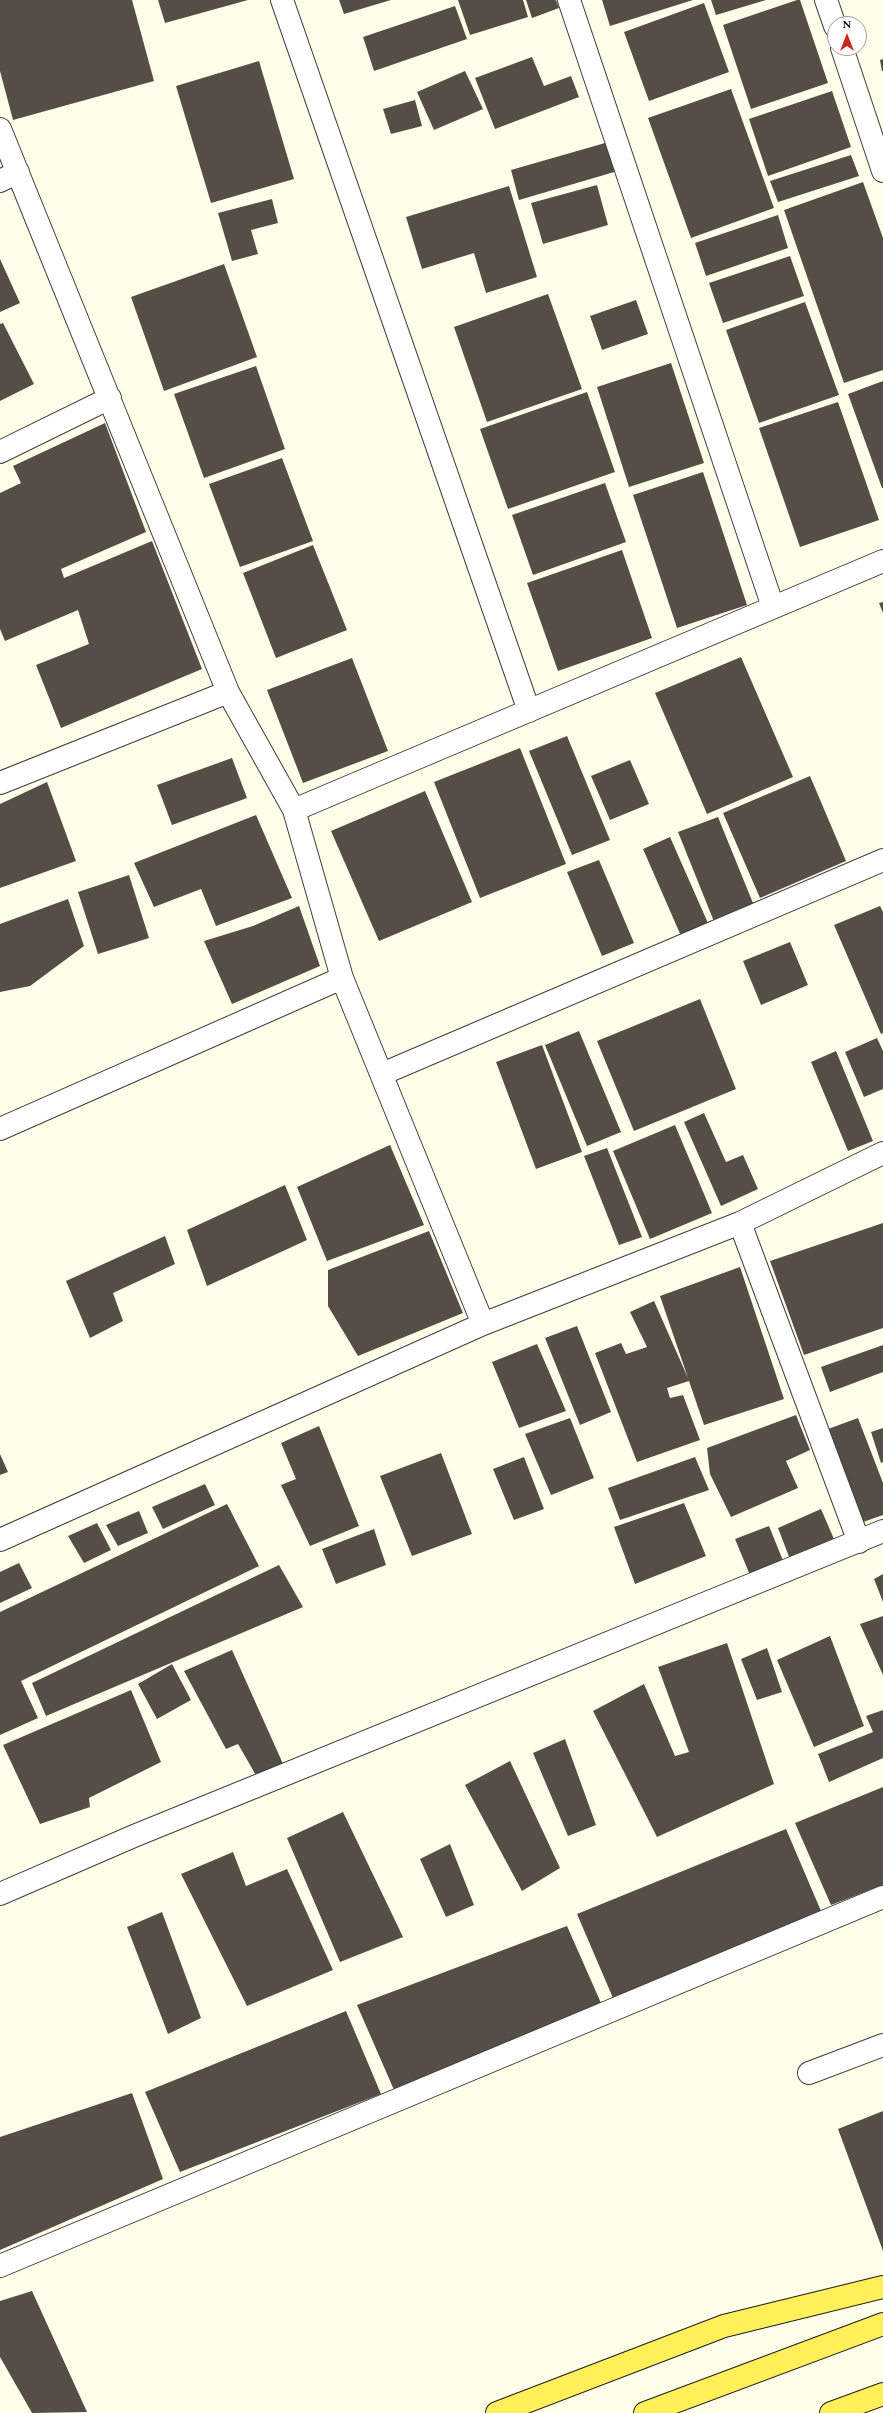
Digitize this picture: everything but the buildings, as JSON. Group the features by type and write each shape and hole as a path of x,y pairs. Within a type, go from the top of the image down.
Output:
{"main road":[{"path":"497,2413 724,2326 883,2287"},
{"path":"644,2413 883,2324"},
{"path":"831,2413 883,2394"}],"street":[{"path":"282,0 529,711"},
{"path":"569,0 773,607"},
{"path":"826,0 832,16"},
{"path":"845,56 883,171"},
{"path":"0,129 9,176 110,398 228,692 294,810 342,978 483,1324"},
{"path":"0,452 110,398"},
{"path":"294,810 883,561"},
{"path":"0,783 228,692"},
{"path":"382,1074 883,860"},
{"path":"0,1129 342,978"},
{"path":"0,1540 483,1324 740,1223 883,1153"},
{"path":"740,1223 859,1542"},
{"path":"0,1894 134,1836 883,1532"},
{"path":"0,2266 883,1897"},
{"path":"809,2073 883,2045"}]}
